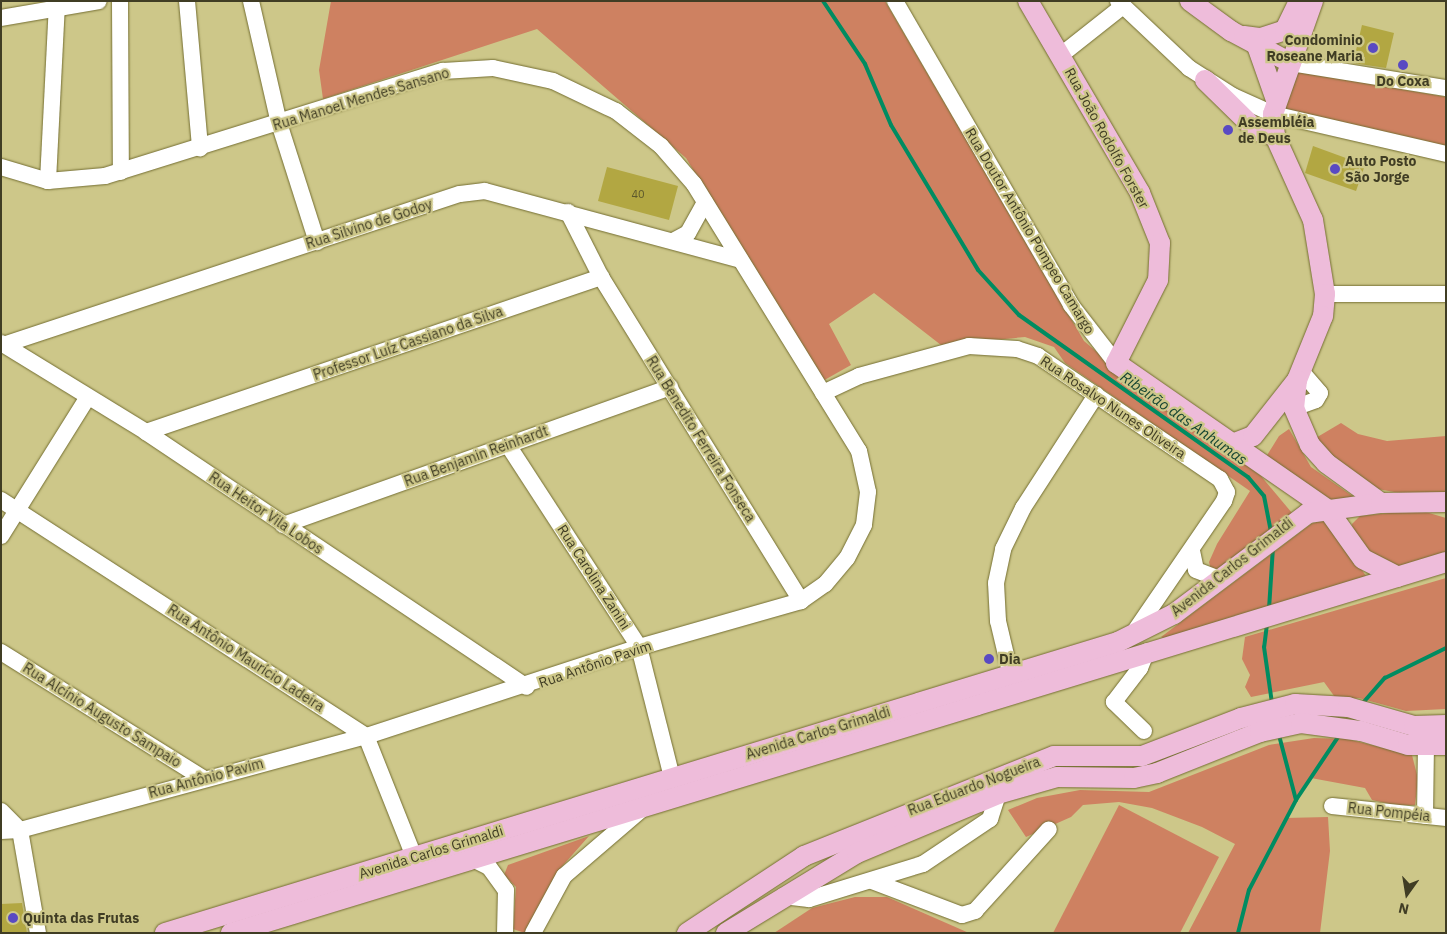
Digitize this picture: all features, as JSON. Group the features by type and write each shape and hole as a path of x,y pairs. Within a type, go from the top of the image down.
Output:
{"main road":[{"name":"Rua João Rodolfo Forster","path":"1028,1 1140,193 1160,243 1158,280 1116,363"},
{"path":"1190,1 1239,36 1291,63"},
{"path":"1239,36 1261,38 1285,30 1299,1"},
{"path":"1274,107 1313,1"},
{"path":"1258,46 1274,107 1275,136 1312,220 1325,294 1323,316 1299,376 1294,408 1304,435 1321,457 1381,503"},
{"path":"1205,80 1252,127 1275,136"},
{"name":"Rua Doutor Antônio Pompeo Camargo","path":"1116,363 1328,510 1363,559 1398,577"},
{"path":"1232,444 1253,436 1299,376"},
{"path":"1423,502 1446,510"},
{"name":"Avenida Carlos Grimaldi","path":"231,933 672,777 1011,676 1133,634 1174,614 1262,546 1286,525 1308,513 1381,503 1446,502"},
{"name":"Avenida Carlos Grimaldi","path":"165,933 418,866 473,860 642,810 1147,651 1446,562"},
{"name":"Rua Eduardo Nogueira","path":"687,933 804,856 1030,763 1054,756 1142,756 1259,722 1304,717 1337,706 1401,722 1446,725"},
{"name":"Rua Eduardo Nogueira","path":"1304,717 1385,739 1426,747 1446,745"},
{"name":"Rua Eduardo Nogueira","path":"726,933 783,896 857,854 998,794 1057,777 1134,778 1157,773 1259,722"}],"street":[{"path":"120,1 121,172"},
{"path":"187,1 200,148"},
{"path":"251,1 279,123 317,242"},
{"name":"Rua Doutor Antônio Pompeo Camargo","path":"895,1 1071,305 1116,363"},
{"path":"1,18 56,6 89,2"},
{"path":"1061,55 1120,4 1205,80 1274,107 1446,154"},
{"path":"48,181 56,6"},
{"path":"1291,63 1446,88"},
{"name":"Rua Manoel Mendes Sansano","path":"1,167 48,181 121,172 443,71 493,68 523,72 553,81 616,111 662,146 705,202 740,260"},
{"name":"Rua Silvino de Godoy","path":"2,344 460,194 484,191 568,212 740,260"},
{"path":"672,241 688,233 705,202"},
{"path":"568,212 601,277"},
{"name":"Rua Antônio Pavim","path":"1,831 20,830 203,778 366,736 527,687 639,647 801,601 825,584 848,558 864,525 868,492 859,451 740,260"},
{"name":"Rua Benedito Ferreira Fonseca","path":"601,277 801,601"},
{"name":"Professor Luíz Cassiano da Silva","path":"146,432 601,277"},
{"path":"1325,294 1446,294"},
{"name":"Rua Heitor Vila Lobos","path":"2,344 146,432 527,687"},
{"name":"Rua Rosalvo Nunes Oliveira","path":"823,393 859,376 969,346 992,345 1038,356 1225,485 1224,501 1192,551 1133,634"},
{"name":"Rua Benjamin Reinhardt","path":"283,525 670,387"},
{"path":"1011,676 998,621 996,583 1003,549 1023,508 1096,395"},
{"path":"1,536 88,396"},
{"name":"Rua Carolina Zanini","path":"508,445 639,647 672,777"},
{"name":"Rua Antônio Maurício Ladeira","path":"1,500 366,736"},
{"path":"1192,551 1196,570 1219,579"},
{"path":"1144,732 1114,702 1140,668 1147,651"},
{"name":"Rua Alcínio Augusto Sampaio","path":"1,652 203,778"},
{"path":"366,736 418,866"},
{"path":"1425,816 1426,747"},
{"path":"783,896 808,899 923,864 990,819 998,794"},
{"name":"Rua Pompéia","path":"1332,806 1446,818"},
{"path":"532,933 564,876 642,810"},
{"path":"1,811 20,830 38,933"},
{"path":"872,881 962,915 975,910 1048,829"},
{"path":"473,860 489,867 506,890 505,933"}],"shaded area":[{"path":"331,1 885,1 1084,341 1146,394 1261,476 1292,513 1223,572 1211,570 1209,562 1217,544 1250,491 1065,363 1054,347 1025,337 941,345 874,293 829,324 851,365 821,382 686,158 537,29 323,99 319,70"},
{"path":"1296,71 1446,97 1446,146 1282,109"},
{"path":"1341,423 1358,434 1387,441 1446,436 1446,495 1411,495 1372,488 1338,465 1314,439"},
{"path":"1289,429 1311,467 1358,500 1329,504 1264,460 1279,436"},
{"path":"1419,510 1446,518 1446,557 1395,572 1353,539 1352,524 1360,516"},
{"path":"1327,518 1368,579 1168,640 1161,637 1311,524"},
{"path":"1446,578 1446,709 1406,711 1359,698 1337,700 1324,682 1251,697 1245,687 1250,675 1242,659 1245,637"},
{"path":"1314,738 1347,739 1412,755 1418,779 1415,805 1395,805 1372,800 1365,788 1311,778 1285,818 1328,817 1330,851 1320,933 1188,933 1235,844 1202,827 1152,808 1119,802 1083,805 1071,817 1026,837 1008,810 1037,798 1080,790 1149,792 1269,745"},
{"path":"1119,805 1219,857 1180,933 1053,933"},
{"path":"589,836 558,871 525,933 513,929 516,887 504,875 508,865"},
{"path":"855,897 887,897 969,933 774,933 812,908"}],"building":[{"name":"Condominio Roseane Maria","path":"1362,25 1394,33 1386,68 1353,63"},
{"name":"Auto Posto São Jorge","path":"1313,146 1365,165 1356,191 1305,173"},
{"path":"607,167 678,186 669,220 598,201"},
{"name":"Quinta das Frutas","path":"22,903 27,933 1,933 1,904"}],"waterway":[{"name":"Ribeirão das Anhumas","path":"823,1 865,64 891,125 978,270 1019,315 1248,477 1264,496 1271,532"},
{"name":"Ribeirão das Anhumas","path":"1269,609 1273,547"},
{"name":"Ribeirão das Anhumas","path":"1267,624 1264,647 1272,703"},
{"path":"1362,704 1385,678 1446,648"},
{"path":"1296,800 1340,734"},
{"name":"Ribeirão das Anhumas","path":"1238,933 1249,890 1296,800 1279,735"}],"place":[{"name":"Condominio Roseane Maria","path":"1373,48"},
{"name":"Do Coxa","path":"1403,65"},
{"name":"Assembléia de Deus","path":"1228,130"},
{"name":"Auto Posto São Jorge","path":"1335,169"},
{"name":"Dia","path":"989,659"},
{"name":"Quinta das Frutas","path":"13,918"}]}
